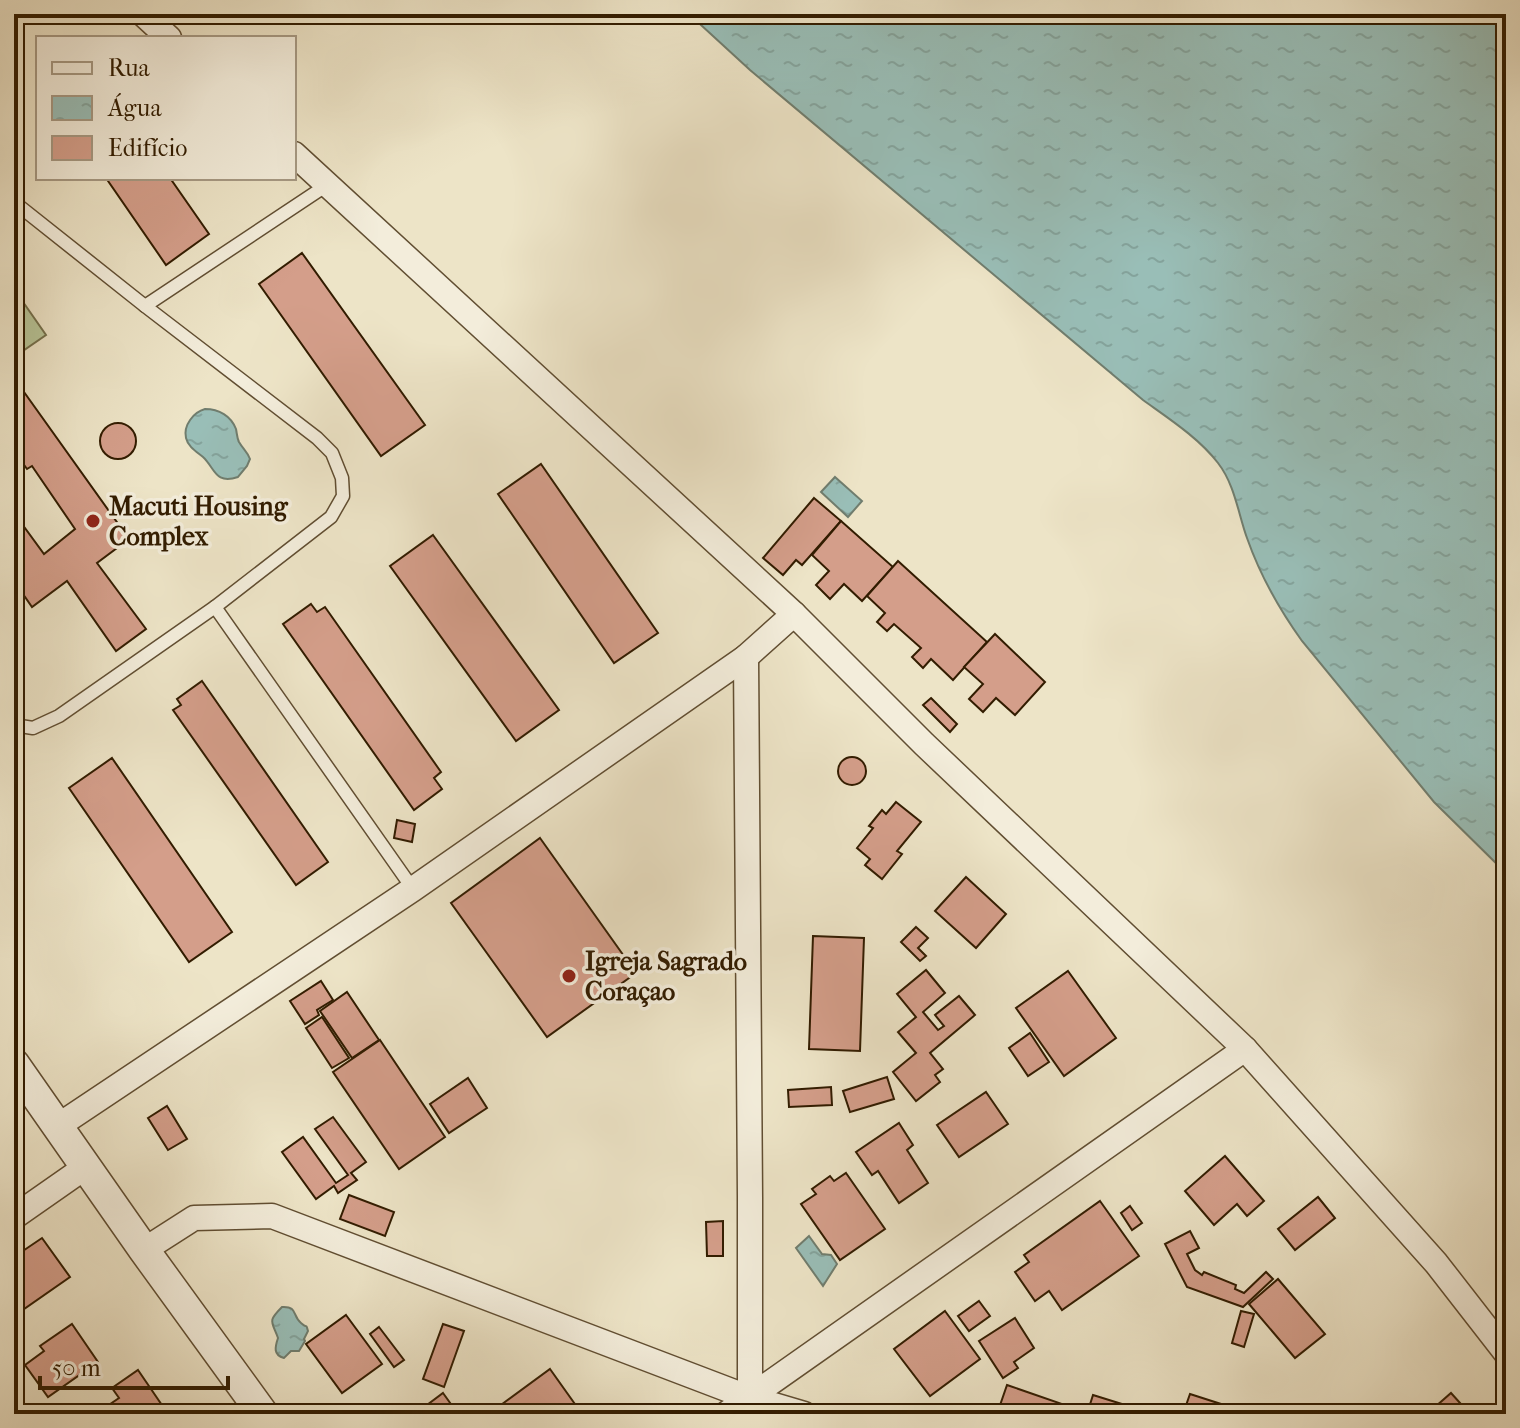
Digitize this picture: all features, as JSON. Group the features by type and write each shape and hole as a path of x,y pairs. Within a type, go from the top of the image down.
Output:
{"street":[{"path":"143,14 167,36"},
{"path":"296,156 794,614 936,755 1245,1049 1436,1263 1506,1353"},
{"path":"58,1126 413,889 746,657 794,614"},
{"path":"746,657 754,1409"},
{"path":"754,1409 1245,1049"},
{"path":"14,1064 263,1414"},
{"path":"14,1217 87,1166"},
{"path":"144,1250 194,1218 272,1216 754,1409"},
{"path":"726,1414 754,1409 804,1414"}],"lane":[{"path":"145,306 327,185"},
{"path":"14,202 317,438 332,453 342,478 343,496 331,517 215,607 59,716 33,728 14,725"},
{"path":"215,607 413,889"}],"green space":[{"path":"14,289 46,335 14,357"}],"water":[{"path":"689,14 1506,14 1506,873 1434,802 1302,641 1264,578 1228,480 1202,445 1143,400 750,70"},
{"path":"205,409 224,414 234,424 239,442 250,459 238,477 220,477 187,441 188,424 193,416"},
{"path":"835,477 862,501 848,517 821,492"},
{"path":"809,1236 822,1254 831,1255 837,1264 823,1286 796,1248"},
{"path":"282,1307 293,1310 308,1331 299,1351 291,1351 284,1358 276,1353 278,1338 272,1322"}],"building":[{"path":"107,180 171,180 209,234 166,265"},
{"path":"302,253 425,425 381,456 259,284"},
{"name":"Macuti Housing Complex","path":"14,378 129,539 97,563 146,629 116,651 67,581 32,607 14,581 14,513 44,554 75,529 32,466 27,469 14,451"},
{"path":"118,423 131,428 136,441 131,454 118,459 105,454 100,441 105,428"},
{"path":"541,464 658,633 614,663 498,494"},
{"path":"814,498 841,521 802,565 796,560 783,575 763,558"},
{"path":"841,521 893,567 862,601 844,584 830,599 816,585 829,571 812,555"},
{"path":"433,535 559,710 516,741 390,566"},
{"path":"898,561 987,642 953,680 931,659 923,668 912,657 921,648 894,624 887,631 877,622 885,613 867,596"},
{"path":"311,604 317,612 325,607 441,772 434,778 442,789 414,810 283,624"},
{"path":"995,634 1045,682 1015,715 996,698 983,712 969,699 983,684 964,667"},
{"path":"202,681 328,862 296,885 173,710 181,705 177,699"},
{"path":"931,698 957,724 950,732 923,705"},
{"path":"852,757 862,761 866,771 862,781 852,785 842,781 838,771 842,761"},
{"path":"112,758 232,932 189,962 69,788"},
{"path":"896,802 921,822 897,851 902,854 882,879 865,865 870,859 857,848 882,810 886,814"},
{"path":"397,820 415,824 412,842 394,838"},
{"path":"540,838 636,973 547,1037 451,903"},
{"path":"966,877 1006,914 976,948 935,911"},
{"path":"916,927 928,938 918,948 926,956 920,961 901,942"},
{"path":"813,936 864,938 860,1051 809,1049"},
{"path":"926,970 945,993 923,1012 938,1030 944,1026 935,1015 959,996 975,1015 930,1053 943,1069 935,1075 940,1082 916,1101 893,1072 916,1053 898,1032 916,1017 897,994"},
{"path":"1068,971 1116,1038 1064,1076 1016,1008"},
{"path":"321,981 333,1000 317,1010 319,1015 305,1024 290,1001"},
{"path":"347,992 379,1040 352,1058 320,1011"},
{"path":"322,1017 349,1058 332,1068 306,1028"},
{"path":"1030,1033 1049,1062 1028,1076 1009,1048"},
{"path":"380,1040 445,1137 399,1169 333,1072"},
{"path":"887,1077 894,1099 850,1112 843,1091"},
{"path":"468,1078 487,1108 449,1133 430,1104"},
{"path":"831,1087 832,1105 789,1107 788,1090"},
{"path":"986,1092 1008,1124 959,1157 937,1125"},
{"path":"167,1106 187,1139 168,1150 148,1118"},
{"path":"333,1117 366,1162 351,1173 357,1180 338,1193 334,1186 316,1199 282,1152 303,1137 336,1183 348,1175 315,1129"},
{"path":"899,1123 913,1145 907,1150 928,1183 899,1203 878,1171 872,1175 856,1152"},
{"path":"1225,1156 1264,1201 1247,1216 1237,1204 1214,1225 1185,1191"},
{"path":"846,1173 885,1229 840,1260 801,1204 816,1194 812,1189 830,1176 834,1181"},
{"path":"349,1195 394,1212 385,1236 340,1219"},
{"path":"1318,1197 1335,1218 1295,1250 1278,1229"},
{"path":"1100,1201 1139,1256 1062,1310 1049,1291 1035,1301 1015,1272 1029,1262 1024,1255"},
{"path":"1130,1206 1142,1223 1132,1230 1121,1213"},
{"path":"723,1221 723,1256 707,1256 706,1222"},
{"path":"1190,1231 1199,1248 1187,1254 1195,1270 1202,1275 1204,1272 1236,1285 1235,1289 1244,1293 1266,1272 1273,1279 1243,1307 1187,1287 1165,1244"},
{"path":"42,1238 70,1277 14,1316 14,1257"},
{"path":"1278,1279 1325,1334 1295,1358 1249,1304"},
{"path":"979,1301 990,1316 969,1331 958,1316"},
{"path":"945,1311 980,1359 930,1396 894,1349"},
{"path":"1241,1311 1254,1314 1244,1347 1232,1343"},
{"path":"346,1315 382,1364 342,1393 306,1344"},
{"path":"1015,1318 1034,1348 1014,1362 1018,1368 1003,1378 979,1341"},
{"path":"72,1324 98,1362 48,1397 25,1365 44,1351 40,1346"},
{"path":"443,1324 464,1331 444,1387 423,1379"},
{"path":"379,1327 404,1360 394,1367 370,1334"},
{"path":"550,1369 582,1414 490,1413"},
{"path":"138,1370 168,1414 102,1414 100,1411 119,1398 112,1388"},
{"path":"1007,1385 1065,1405 1062,1414 997,1414"},
{"path":"443,1393 458,1414 415,1414"},
{"path":"1451,1393 1470,1414 1427,1414"},
{"path":"1190,1394 1221,1404 1218,1414 1183,1414"},
{"path":"1093,1395 1154,1414 1087,1414"}],"place":[{"name":"Macuti Housing Complex","path":"93,521"},
{"name":"Igreja Sagrado Coraçao","path":"569,976"}]}
